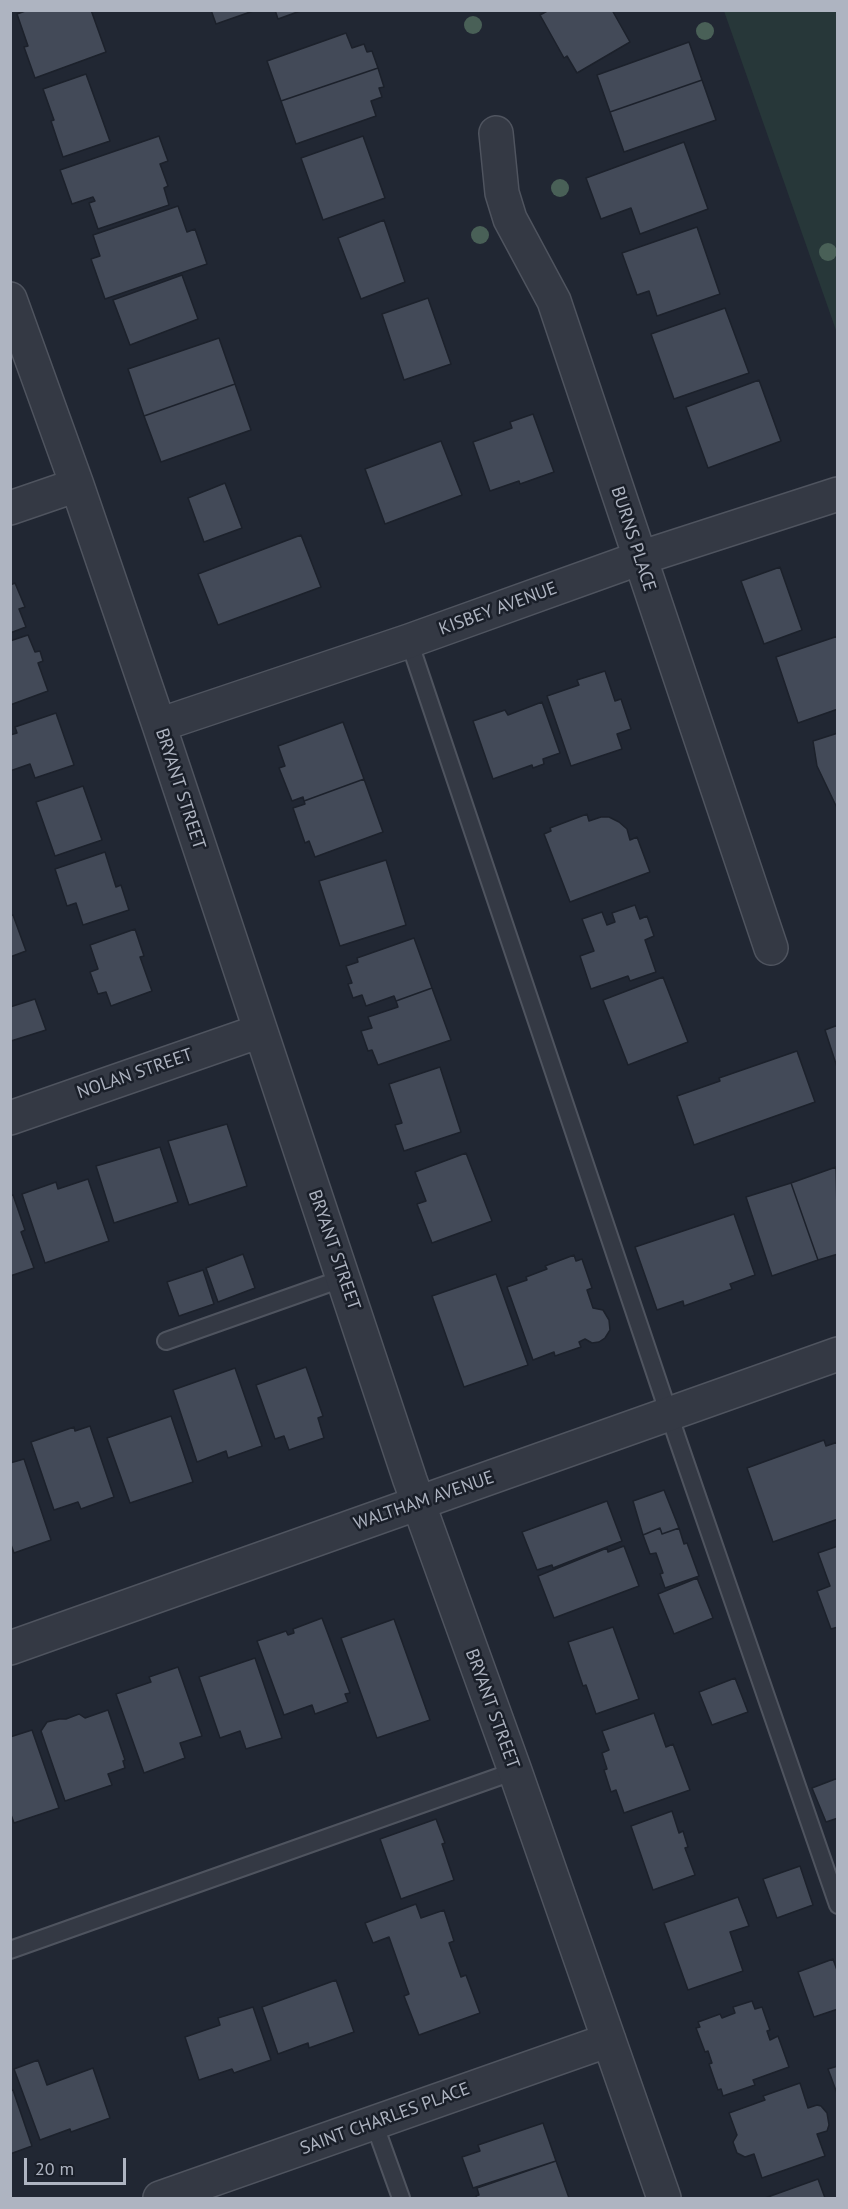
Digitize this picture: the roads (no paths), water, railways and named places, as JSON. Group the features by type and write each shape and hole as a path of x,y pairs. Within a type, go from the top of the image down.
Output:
{"street":[{"name":"BURNS PLACE","path":"496,133 502,193 510,219 554,301 771,948"},
{"name":"BRYANT STREET","path":"10,299 77,485 159,725 418,1504 515,1771 664,2199"},
{"path":"10,508 77,485"},
{"name":"KISBEY AVENUE","path":"159,725 409,641 640,558 837,494"},
{"name":"NOLAN STREET","path":"10,1118 260,1030"},
{"name":"WALTHAM AVENUE","path":"10,1648 837,1354"},
{"name":"SAINT CHARLES PLACE","path":"160,2199 609,2040"}],"lane":[{"path":"409,641 837,1905"},
{"path":"166,1341 344,1278"},
{"path":"10,1950 515,1771"},
{"path":"375,2123 401,2199"}]}
